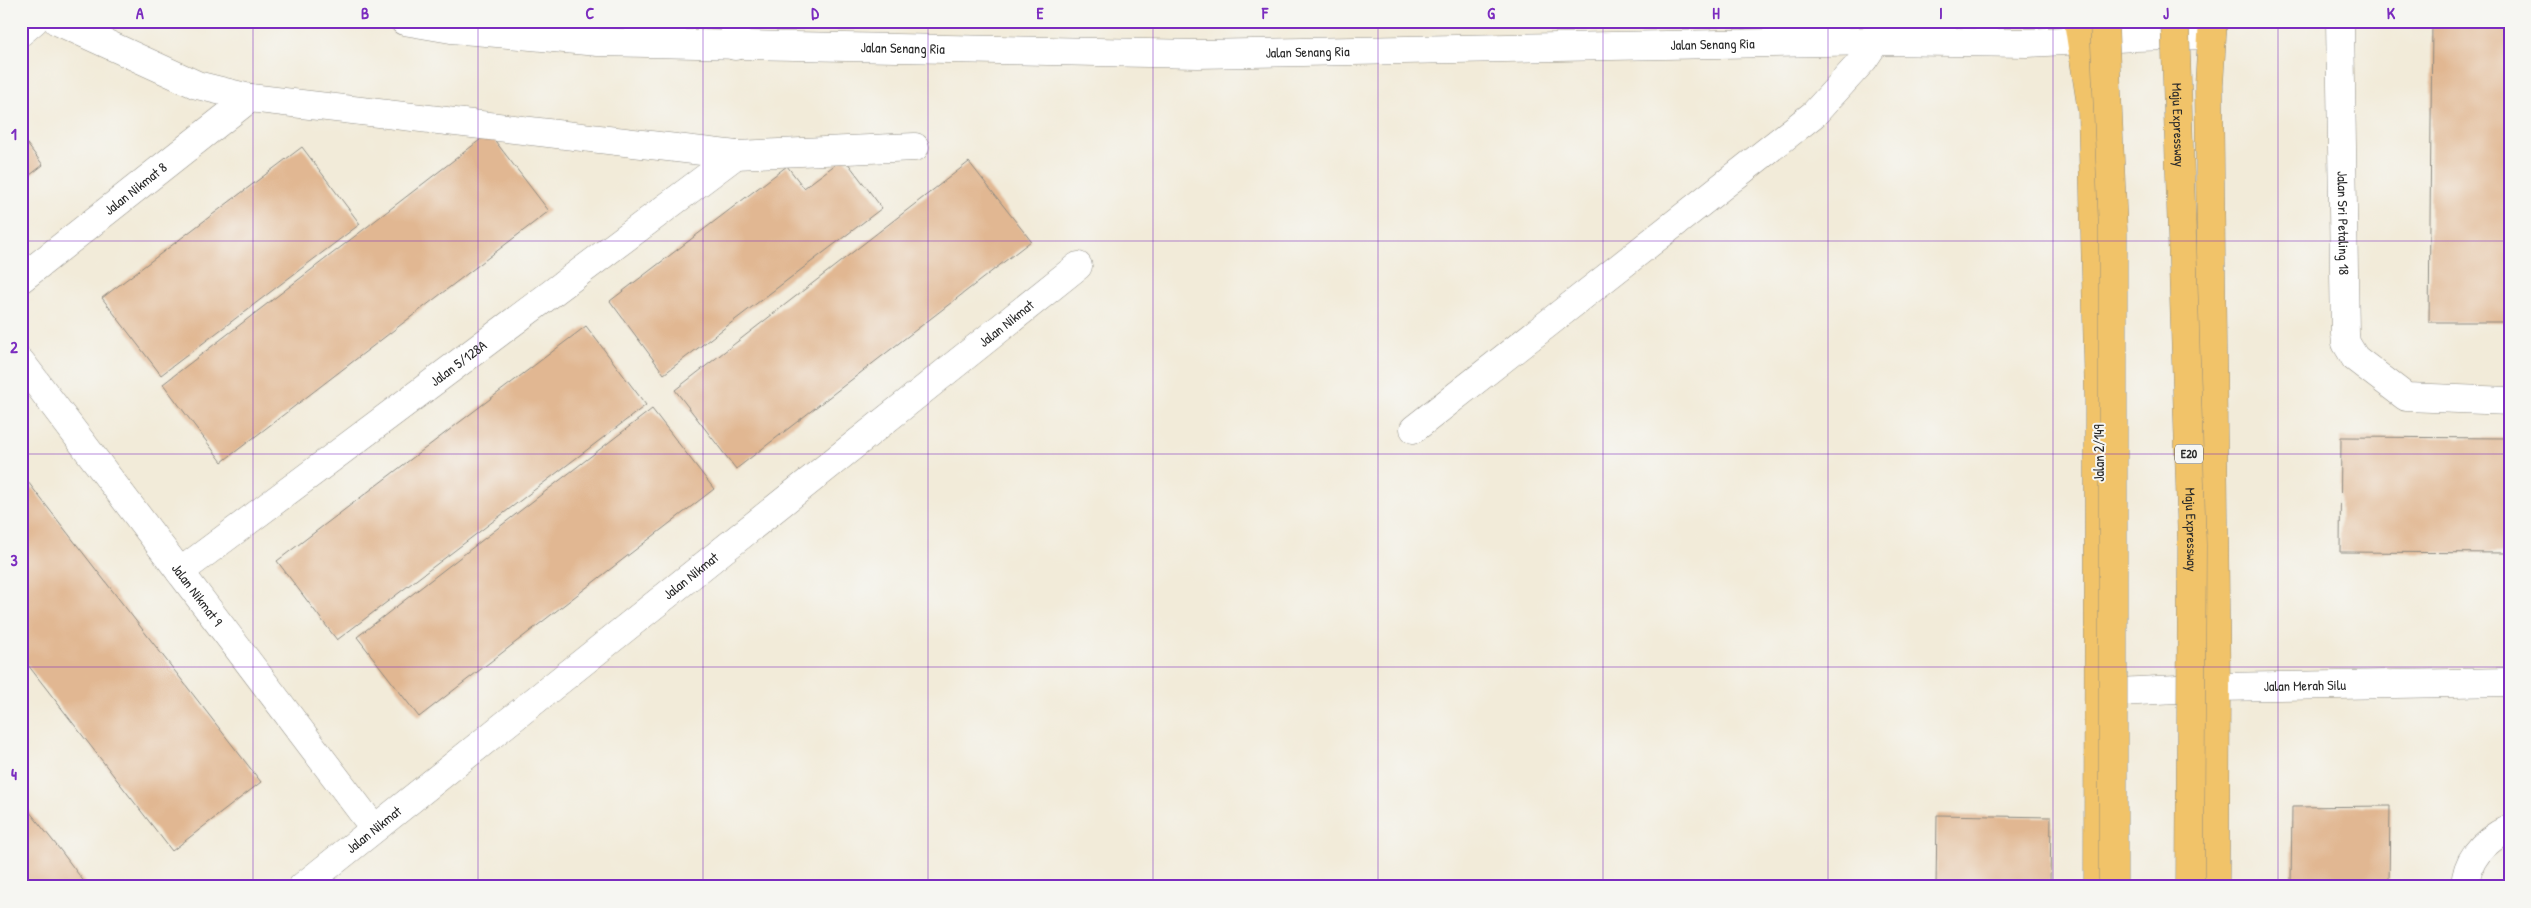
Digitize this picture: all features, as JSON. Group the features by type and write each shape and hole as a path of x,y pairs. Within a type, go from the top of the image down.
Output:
{"main road":[{"path":"2104,21 2113,230 2112,887"},
{"name":"Maju Expressway","path":"2175,21 2192,545 2190,887"},
{"path":"2212,28 2210,104 2216,687 2215,887"},
{"name":"Jalan 2/149","path":"2080,30 2092,111 2099,400 2098,887"}],"street":[{"path":"21,32 34,21"},
{"path":"57,21 197,85 250,98 736,156 915,147"},
{"name":"Jalan Senang Ria","path":"404,21 451,29 598,42 735,34 1198,54 1876,41 2028,43 2080,30 2212,28"},
{"name":"Jalan Sri Petaling 18","path":"2340,21 2346,343 2349,351 2361,364 2406,397 2510,401"},
{"path":"1414,429 1814,114 1864,60 1876,41"},
{"name":"Jalan Nikmat 8","path":"21,278 250,98"},
{"name":"Jalan 5/128A","path":"180,572 736,156"},
{"name":"Jalan Nikmat","path":"302,887 1078,266"},
{"name":"Jalan Nikmat 9","path":"21,362 374,828"},
{"name":"Jalan Merah Silu","path":"2099,692 2216,687 2510,682"},
{"path":"2465,887 2465,877 2475,854 2500,833"}],"building":[{"path":"2432,21 2510,21 2510,322 2429,322"},
{"path":"489,133 549,211 222,462 163,384"},
{"path":"21,136 43,165 21,182"},
{"path":"302,147 360,224 161,375 102,298"},
{"path":"844,158 882,208 664,374 610,301 787,166 804,188"},
{"path":"969,162 1031,241 736,469 675,390"},
{"path":"586,326 646,405 337,640 277,561"},
{"path":"652,409 714,489 419,717 357,637"},
{"path":"2341,437 2510,438 2510,553 2340,552"},
{"path":"21,473 261,782 172,851 21,656"},
{"path":"21,801 61,851 88,887 21,887"},
{"path":"2390,806 2389,887 2291,887 2292,807"},
{"path":"1937,815 2051,817 2050,887 1936,887"}]}
